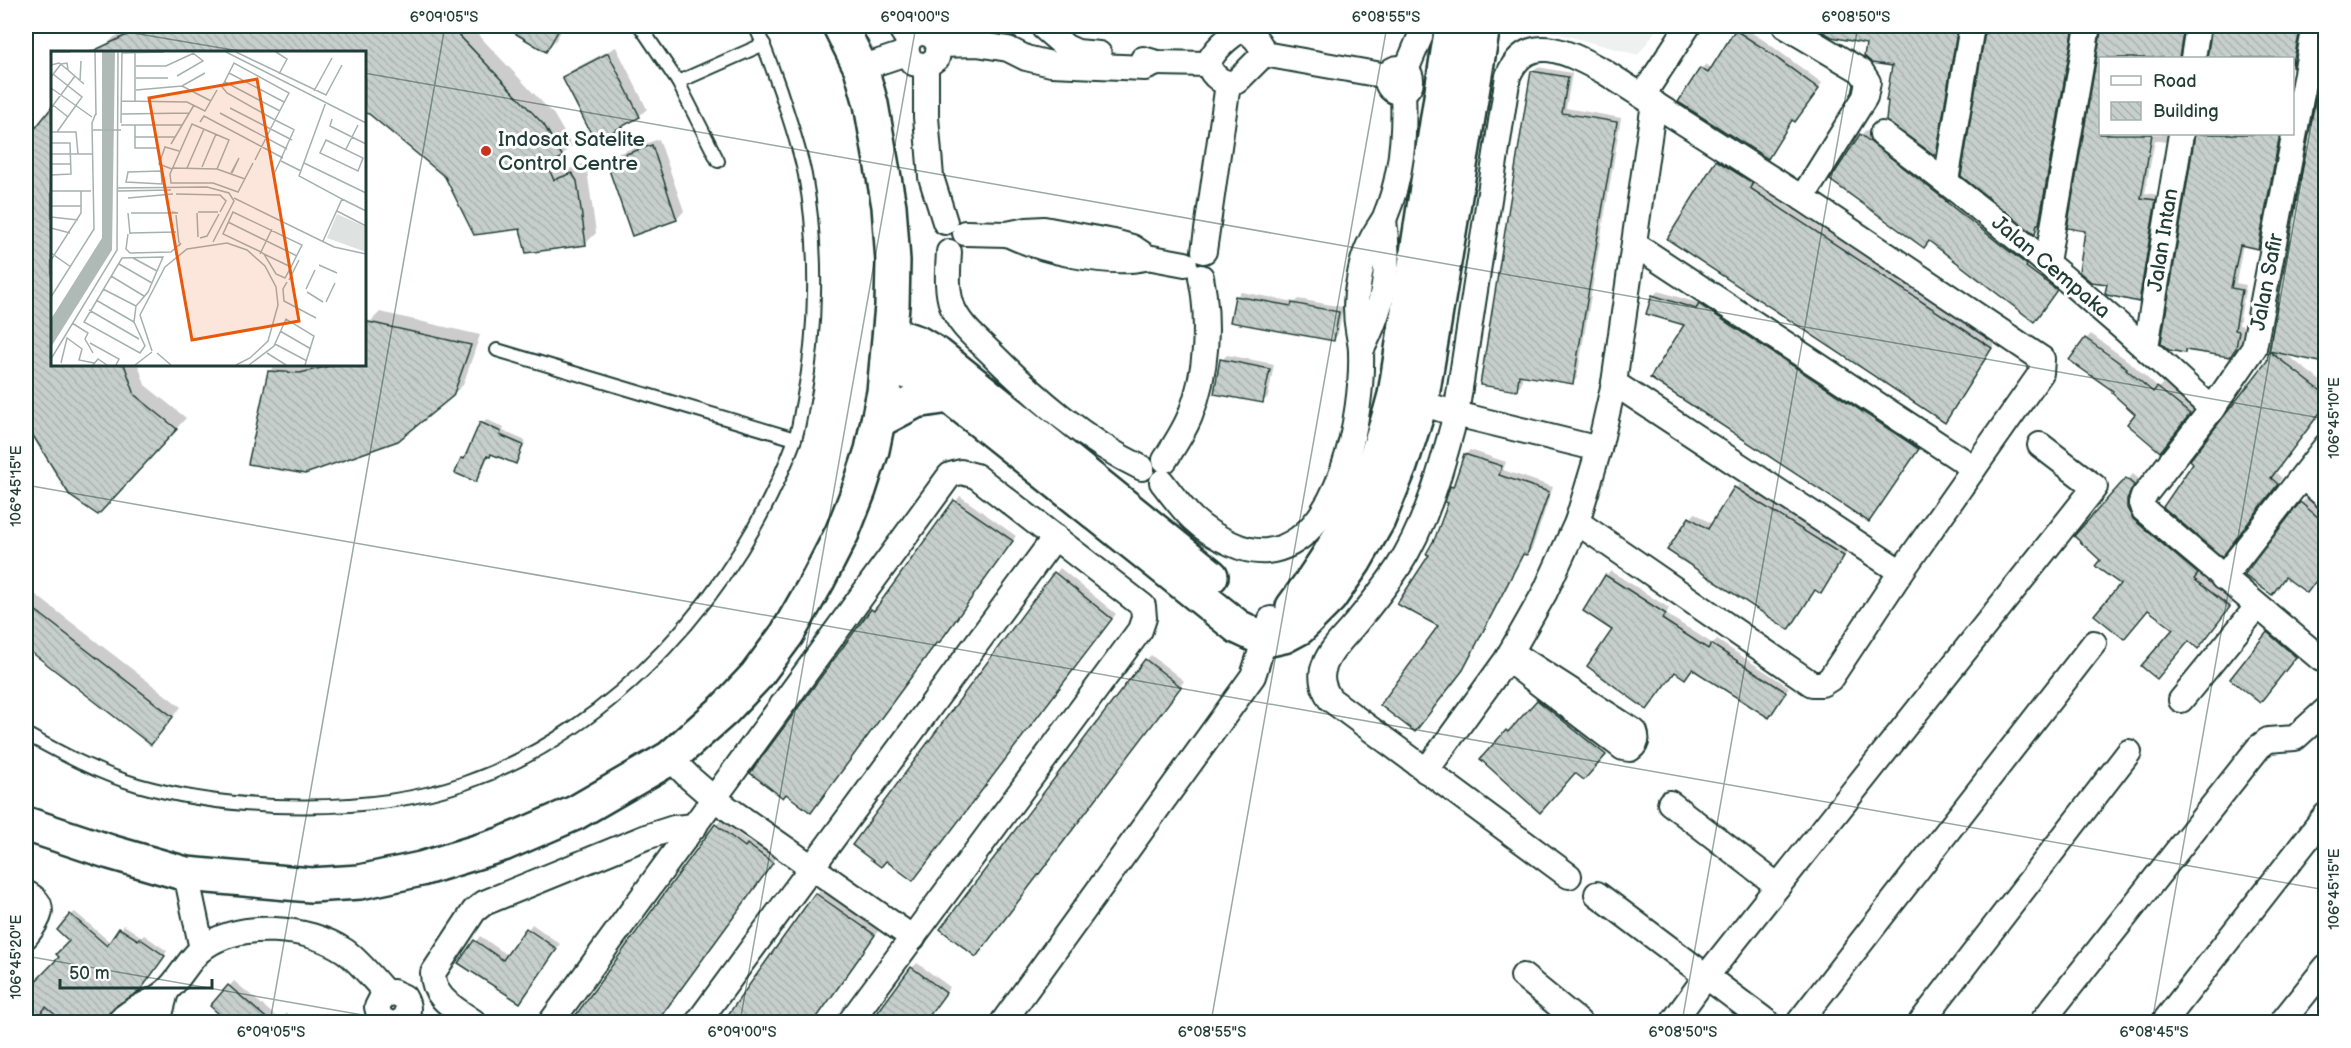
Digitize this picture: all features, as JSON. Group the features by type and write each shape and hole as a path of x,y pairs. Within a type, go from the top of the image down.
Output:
{"street":[{"path":"26,824 110,852 186,873 311,885 360,882 421,869 503,844 575,813 670,758 724,710 756,676 787,634 818,580 842,533 859,490 878,421 889,349 893,261 889,206 871,104 861,68 840,26"},
{"path":"1163,471 1186,514 1199,527 1215,537 1258,552 1288,546 1301,538 1323,511 1345,463 1357,409 1361,351 1357,327 1359,280 1371,242 1384,220 1394,191 1401,160 1404,117 1399,79 1420,37 1421,26"},
{"path":"889,349 1238,627 1269,629 1284,636 1299,628 1330,597 1354,562 1378,520 1400,466 1452,26"},
{"path":"1408,398 1483,26"},
{"path":"1426,771 1509,655 1545,592 1576,522 1599,449 1614,383 1634,244 1648,99 1688,26"},
{"path":"1785,26 1861,70 1868,82 1865,97 1802,198"},
{"path":"1946,181 1972,26"},
{"path":"2047,262 2088,26"},
{"path":"2193,57 2198,26"},
{"name":"Jalan Safir","path":"2223,578 2143,509 2141,503 2143,497 2212,409 2254,348 2315,26"},
{"path":"1008,49 1044,27 1066,47 1077,52 1145,59 1157,63 1208,64"},
{"path":"1208,64 1212,56 1242,28 1250,32 1264,54"},
{"path":"861,68 904,39 919,32 932,34 939,45 937,58 926,66 913,63 904,39"},
{"path":"939,45 977,44 1008,49 1026,58 1058,64 1145,68 1157,63"},
{"path":"1569,876 1329,699 1321,680 1323,667 1330,654 1384,588 1410,544 1434,489 1456,414 1506,87 1514,62 1522,54 1533,50 1548,49 1603,71 1802,198 2042,359 2041,373 1901,572 1830,679 1817,685 1812,684 1576,522"},
{"path":"1264,54 1399,79"},
{"path":"1228,84 1237,81 1264,54"},
{"path":"1208,64 1212,72 1228,84"},
{"path":"926,66 926,117 931,177 963,244 960,248 949,252 949,290 959,321 1009,372 1050,408 1091,439 1142,468 1143,474 1150,482 1163,471 1190,415 1198,389 1206,322 1206,302 1197,264 1228,84"},
{"name":"Jalan Cempaka","path":"1882,134 1946,181 2047,262 2146,347 2212,409"},
{"name":"Jalan Intan","path":"2146,347 2181,135"},
{"path":"955,228 1007,234 1042,248 1112,260 1130,261 1147,257 1197,264"},
{"path":"1634,244 1974,468"},
{"path":"889,349 918,343 938,355 1251,609 1269,629"},
{"path":"1614,383 1901,572"},
{"path":"878,421 916,401 950,396"},
{"path":"1408,398 1456,414 1599,449"},
{"path":"1672,1023 1705,978 2096,487 2040,445"},
{"path":"2321,659 2223,578 2325,446"},
{"path":"551,1023 950,474 961,472 976,476 1143,606 1144,618 1140,630 850,1023"},
{"path":"2303,477 2325,497"},
{"path":"698,1023 1055,537"},
{"path":"2181,700 2257,607"},
{"path":"1003,1023 1253,676 1269,629"},
{"path":"1799,1023 2094,643"},
{"path":"1509,655 1635,732 1637,738 1635,745 1630,749 1623,748 1509,655"},
{"path":"2042,1023 2259,747 2268,740 2295,738 2325,710"},
{"path":"1921,1023 2129,752"},
{"path":"670,758 713,798 913,938"},
{"path":"1670,803 1778,886"},
{"path":"2164,1023 2325,815"},
{"path":"474,1023 439,996 433,986 433,973 479,906 604,852 674,828 695,825"},
{"path":"186,873 202,949"},
{"path":"26,893 39,904 40,912 39,920 26,936"},
{"path":"1597,894 1767,1023"},
{"path":"119,1023 124,1016 166,992 202,949 218,939 240,932 267,930 297,933 328,941 347,953 387,994 379,1001 377,1007 380,1018 397,1021"},
{"path":"2282,1023 2325,967"},
{"path":"1523,976 1579,1023"},
{"path":"158,1023 166,992"}],"lane":[{"path":"640,26 678,82 718,161"},
{"path":"26,734 79,763 138,785 214,801 337,806 418,796 465,783 559,739 623,690 678,634 726,574 765,507 795,440 808,376 814,315 812,236 805,177 793,129 764,44 755,26"},
{"path":"678,82 764,44"},
{"path":"497,350 795,440"}],"shaded area":[{"path":"1530,26 1659,26 1638,55"}],"building":[{"name":"Indosat Satelite Control Centre","path":"146,26 438,26 457,33 544,125 563,157 547,165 554,180 572,173 577,181 586,245 526,253 520,229 474,235 445,177 366,113 366,51 93,51"},
{"path":"503,26 561,26 546,52"},
{"path":"1812,26 1958,26 1936,156 1886,121 1888,101 1886,101 1892,66 1872,63 1864,56 1866,44 1832,37"},
{"path":"1986,26 2074,26 2039,224 2037,224 2035,235 1961,176"},
{"path":"2102,26 2184,26 2179,57 2099,57 2099,135 2152,135 2141,198 2156,200 2139,302 2107,295 2105,293 2107,284 2091,282 2079,272 2085,231 2067,228"},
{"path":"2212,26 2301,26 2294,59 2207,57"},
{"path":"1735,30 1819,89 1795,122 1792,120 1768,159 1678,102 1700,68 1708,73"},
{"path":"2325,47 2325,363 2269,351 2325,394 2325,406 2271,478 2278,484 2222,557 2163,507 2193,463 2190,460 2267,361"},
{"path":"608,53 640,117 595,141 562,77"},
{"path":"1531,71 1568,77 1562,113 1617,122 1573,384 1519,375 1517,391 1480,385"},
{"path":"51,108 51,366 125,366 135,395 177,429 98,515 70,496 26,424 26,140"},
{"path":"1860,134 2057,290 2034,322 1929,241 1924,248 1830,180"},
{"path":"2195,135 2280,135 2258,249 2240,245 2231,288 2242,290 2235,330 2239,331 2236,348 2230,357 2185,350 2185,353 2169,350 2161,343"},
{"path":"652,145 677,220 632,236 606,161"},
{"path":"1716,160 1753,183 1750,188 1992,348 1945,423 1667,239"},
{"path":"1652,295 1696,309 1699,304 1919,449 1869,522 1650,378 1684,325 1646,314"},
{"path":"1235,296 1339,312 1334,341 1230,322"},
{"path":"366,321 471,345 453,396 398,441 305,474 248,464 268,371 300,373 330,366 366,366"},
{"path":"2085,338 2127,368 2153,392 2157,387 2190,414 2160,452 2127,424 2135,414 2112,393 2113,391 2069,360"},
{"path":"1220,359 1270,369 1263,403 1214,394"},
{"path":"480,422 501,432 500,435 523,445 516,464 491,454 490,457 487,456 476,482 455,473 461,458 464,459"},
{"path":"1464,454 1502,466 1499,475 1549,492 1527,555 1523,554 1463,670 1415,732 1380,705 1438,626 1397,604 1429,555 1426,554 1435,538 1448,503 1445,502 1450,486 1453,487"},
{"path":"2126,478 2134,485 2127,499 2127,508 2133,519 2198,574 2194,579 2230,607 2198,649 2189,641 2157,679 2141,666 2173,629 2148,610 2124,639 2094,615 2120,584 2095,566 2100,560 2074,536"},
{"path":"1734,487 1844,556 1821,594 1815,590 1789,630 1667,550 1689,517 1708,529"},
{"path":"954,500 1013,541 811,813 786,794 783,798 750,773 871,609 874,611"},
{"path":"2300,502 2325,523 2325,569 2307,593 2285,577 2272,595 2244,575"},
{"path":"1054,572 1112,619 913,881 886,861 881,867 852,845"},
{"path":"1605,575 1666,614 1662,619 1708,649 1711,644 1786,692 1769,718 1692,669 1685,679 1675,672 1647,710 1587,666 1612,630 1583,611"},
{"path":"26,603 173,717 151,745 26,648"},
{"path":"2267,632 2296,657 2260,703 2230,679"},
{"path":"1145,659 1181,687 976,957 940,929"},
{"path":"1537,700 1606,755 1584,780 1575,773 1540,813 1480,759"},
{"path":"715,824 745,847 747,844 773,863 656,1023 570,1023"},
{"path":"815,893 875,935 813,1023 722,1023"},
{"path":"70,914 107,946 119,928 138,940 139,938 165,956 140,991 114,1007 105,1018 105,1023 65,1023 46,1007 32,1023 26,1023 26,991 59,957 56,954 69,941 57,930"},
{"path":"526,928 557,949 520,1003 458,963 474,940 503,960"},
{"path":"911,967 946,993 924,1023 870,1023"},
{"path":"228,985 272,1023 229,1023 210,1006"}],"place":[{"name":"Indosat Satelite Control Centre","path":"486,151"}]}
